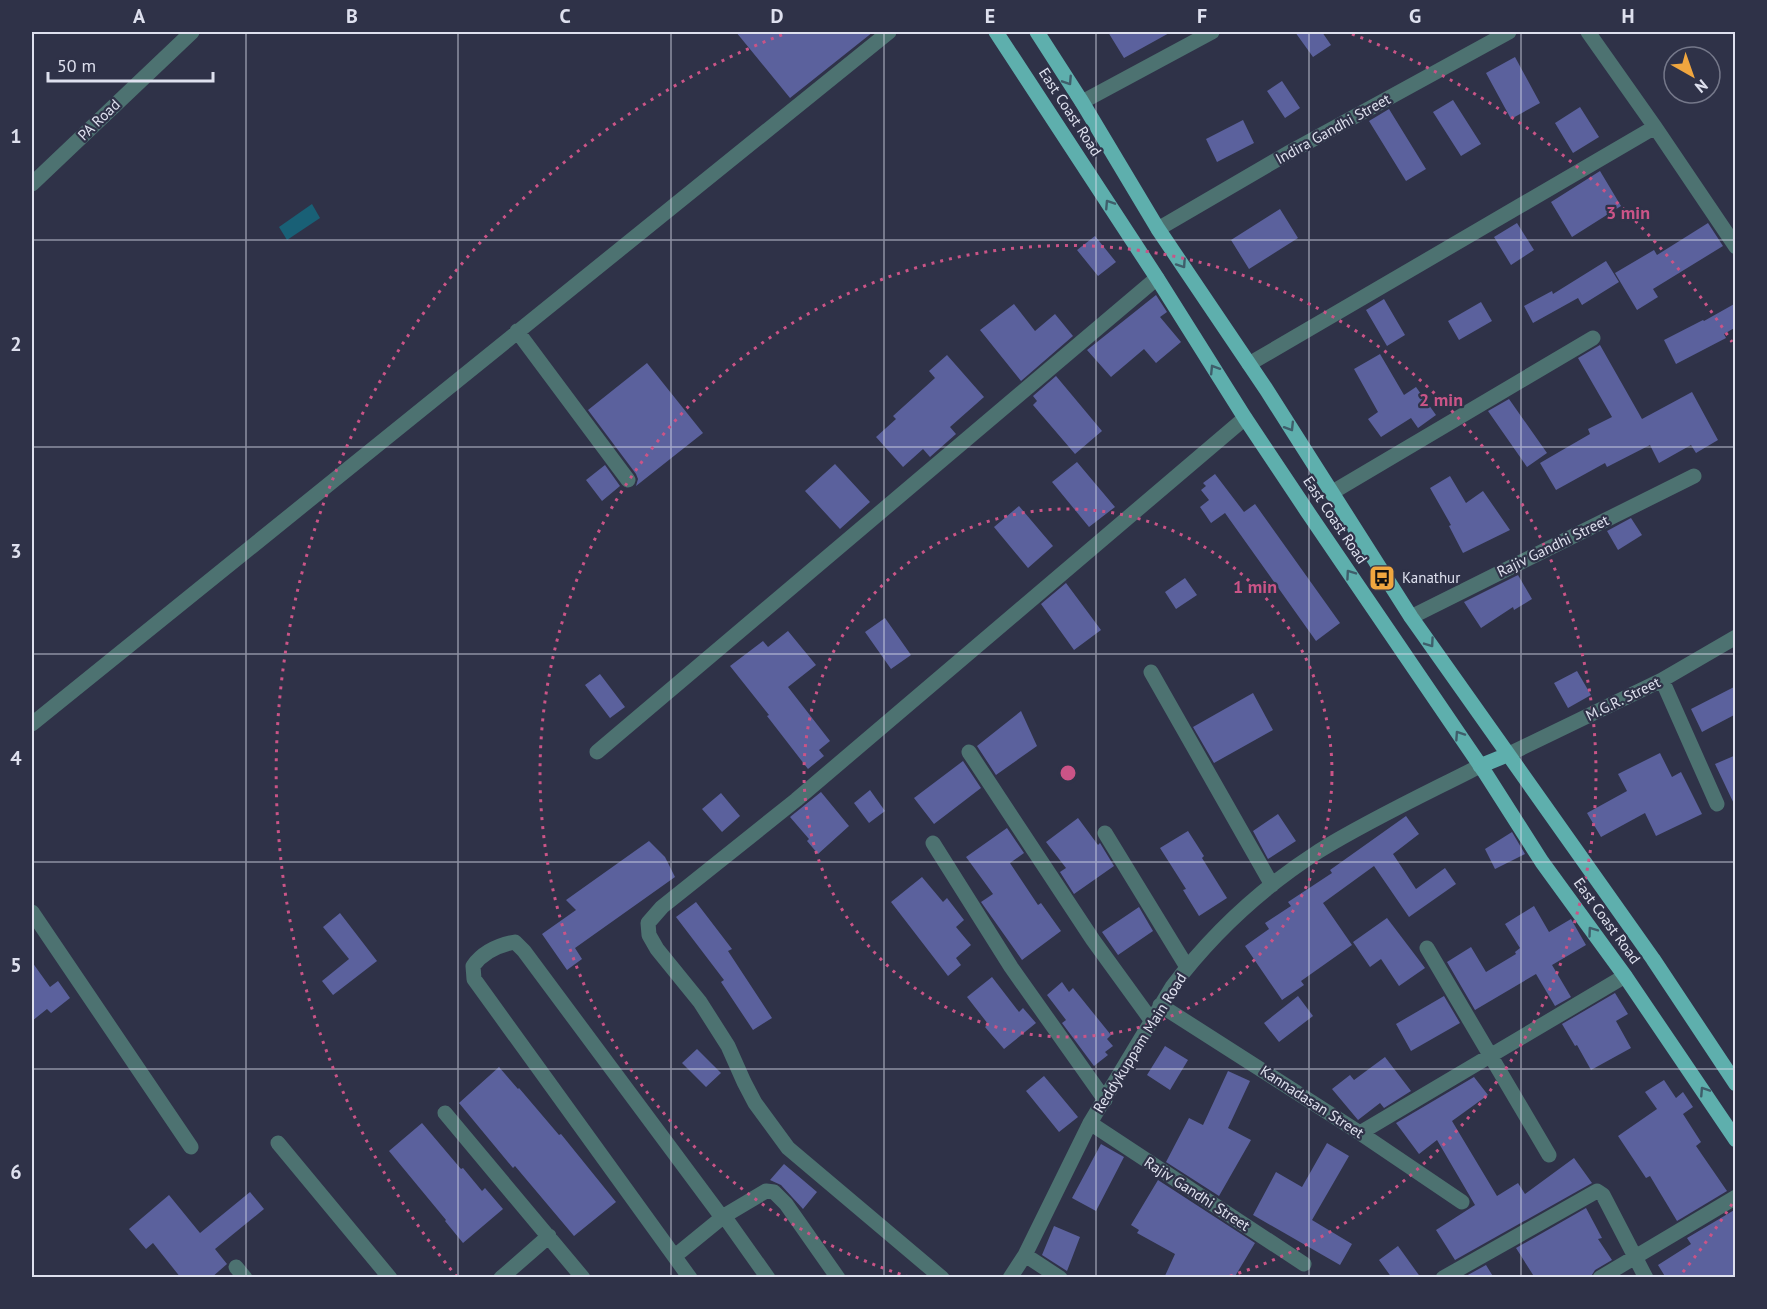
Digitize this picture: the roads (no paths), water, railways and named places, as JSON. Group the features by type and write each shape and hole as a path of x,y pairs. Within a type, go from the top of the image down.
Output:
{"main road":[{"name":"East Coast Road","path":"996,32 1157,278 1245,418 1480,766 1542,862 1625,976 1736,1140"},
{"name":"East Coast Road","path":"1037,32 1158,229 1249,364 1411,616 1507,754 1572,842 1736,1084"},
{"path":"1480,766 1507,754"}],"street":[{"name":"PA Road","path":"32,184 192,32"},
{"path":"32,724 889,32"},
{"path":"1082,102 1212,32"},
{"name":"Indira Gandhi Street","path":"1158,229 1290,152 1509,32"},
{"path":"1587,32 1736,247"},
{"path":"1249,364 1655,127"},
{"path":"597,752 1157,278"},
{"path":"517,332 628,480"},
{"path":"1331,493 1593,338"},
{"path":"942,1278 788,1148 755,1103 728,1047 700,1002 657,949 649,935 648,923 662,907 796,800 1245,418"},
{"name":"Rajiv Gandhi Street","path":"1411,616 1694,476"},
{"name":"M.G.R. Street","path":"1507,754 1662,680 1736,637"},
{"path":"1151,672 1272,885"},
{"path":"1662,680 1717,804"},
{"path":"969,752 1093,940 1151,1020"},
{"name":"Reddykuppam Main Road","path":"1010,1278 1025,1255 1090,1123 1160,1005 1187,968 1241,912 1272,885 1318,852 1480,766"},
{"path":"1105,833 1187,968"},
{"path":"933,843 1011,967 1105,1100"},
{"path":"32,912 191,1147"},
{"path":"690,1278 474,979 473,966 484,954 497,947 516,942 524,951 718,1212 724,1216 768,1278"},
{"path":"1427,948 1549,1155"},
{"path":"1360,1133 1625,976"},
{"name":"Kannadasan Street","path":"1160,1005 1360,1133 1462,1202"},
{"path":"445,1113 583,1278"},
{"name":"Rajiv Gandhi Street","path":"1090,1123 1304,1264"},
{"path":"278,1143 390,1278"},
{"path":"675,1256 724,1216 766,1191 774,1192 786,1204 838,1278"},
{"path":"1443,1278 1597,1191 1603,1195 1646,1278"},
{"path":"1600,1278 1736,1197"},
{"path":"501,1278 549,1236"},
{"path":"1025,1255 1060,1278"}],"water":[{"path":"312,204 320,218 287,240 279,227"}],"place":[{"name":"Kanathur","path":"1382,578"}]}
